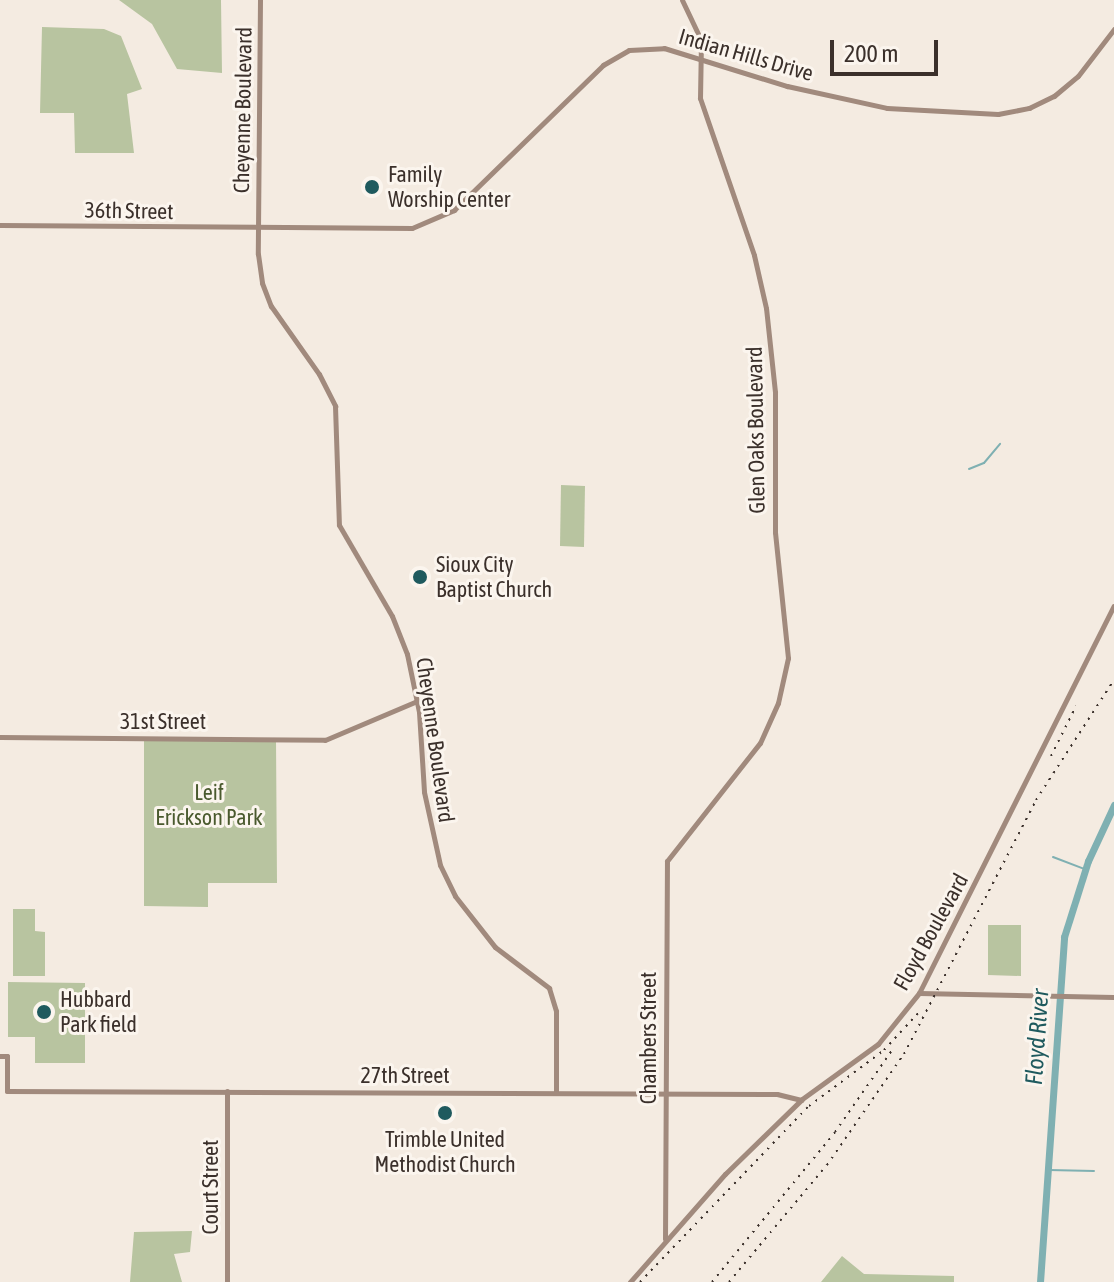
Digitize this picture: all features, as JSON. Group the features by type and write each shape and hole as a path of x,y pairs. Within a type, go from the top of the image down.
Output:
{"main road":[{"name":"Cheyenne Boulevard","path":"260,0 257,228 260,271 271,306 319,374 335,406 341,533 397,627 417,701 424,792 440,865 455,896 495,947 549,988 556,1011 556,1093"},
{"name":"Glen Oaks Boulevard","path":"681,840 760,743 778,703 788,658 775,532 772,343 754,255 700,98 700,35 682,0"},
{"name":"Indian Hills Drive","path":"257,228 404,230 428,224 454,210 615,56 653,47 701,57 864,104 998,114 1029,108 1054,96 1078,76 1114,29"},
{"name":"36th Street","path":"0,225 257,228"},
{"name":"Floyd Boulevard","path":"630,1282 665,1239 801,1100 878,1044 919,993 1114,606"},
{"name":"31st Street","path":"0,737 325,740 417,701"},
{"name":"Chambers Street","path":"665,1239 666,874 681,840"},
{"path":"919,993 1114,997"},
{"name":"27th Street","path":"3,1056 7,1091 777,1094 801,1100"},
{"name":"Court Street","path":"227,1091 227,1282"}],"green space":[{"path":"119,0 221,0 222,73 177,69 152,24"},
{"path":"42,27 104,29 121,36 142,89 127,94 134,153 75,153 74,113 40,113"},
{"path":"561,485 585,486 584,547 560,546"},
{"name":"Leif Erickson Park","path":"144,737 276,739 277,883 208,883 208,907 144,906"},
{"path":"13,909 35,909 35,931 45,932 45,976 13,976"},
{"path":"988,925 1021,925 1021,976 988,975"},
{"path":"8,982 85,983 85,1063 35,1063 35,1037 8,1037"},
{"path":"192,1231 190,1252 174,1254 182,1282 130,1282 134,1232"},
{"path":"842,1256 864,1274 954,1276 954,1282 821,1282"}],"waterway":[{"path":"969,469 984,463 1000,444"},
{"name":"Floyd River","path":"1040,1282 1064,937 1088,861 1114,805"},
{"path":"1053,857 1085,869"},
{"path":"1049,1170 1094,1171"}],"railway":[{"path":"729,1282 827,1165 904,1054 1036,800 1114,680"},
{"path":"1051,756 1076,706"},
{"path":"640,1282 809,1106 884,1050 921,1010"},
{"path":"712,1282 835,1132 893,1049"}],"place":[{"name":"Family Worship Center","path":"372,187"},
{"name":"Sioux City Baptist Church","path":"420,577"},
{"name":"Hubbard Park field","path":"44,1012"},
{"name":"Trimble United Methodist Church","path":"445,1113"}]}
